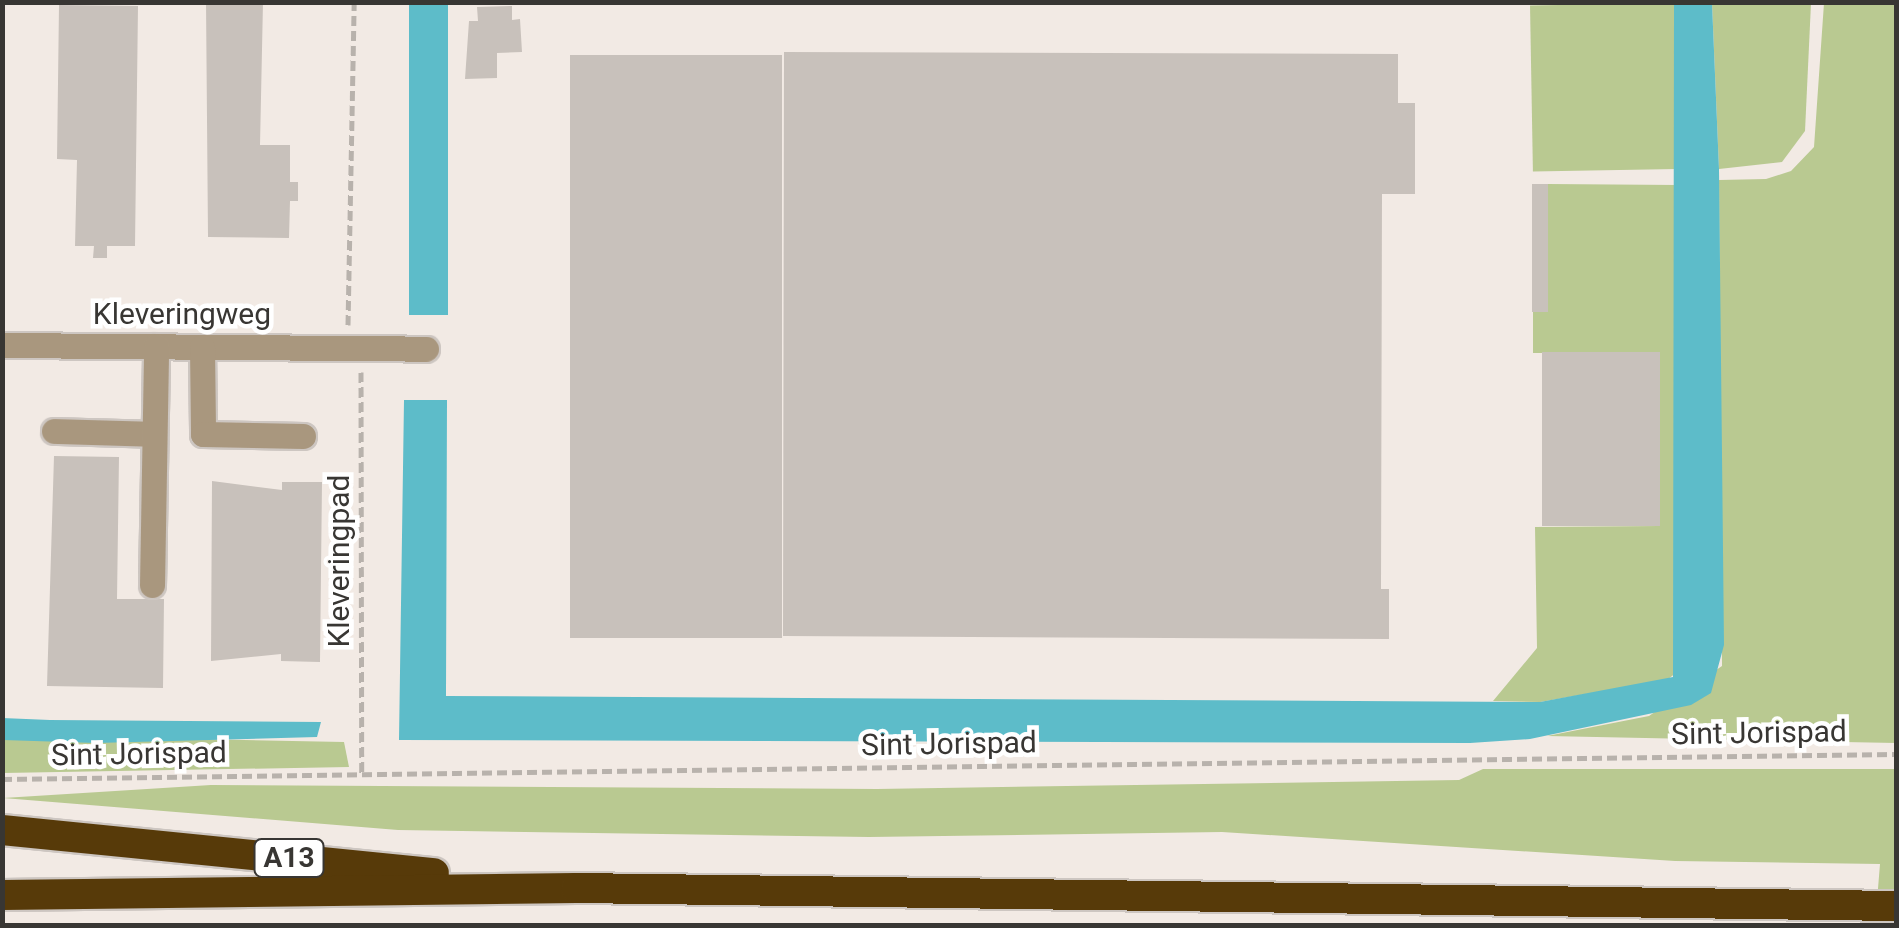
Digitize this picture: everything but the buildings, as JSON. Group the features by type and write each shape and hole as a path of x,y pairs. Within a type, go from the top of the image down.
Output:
{"highway":[{"name":"A13","path":"2,830 576,888"},
{"name":"A13","path":"2,895 576,888 1896,906"}],"street":[{"name":"Kleveringweg","path":"2,345 426,349"},
{"path":"152,586 156,346"},
{"path":"202,347 203,434 303,436"},
{"path":"54,431 154,434"}],"path":[{"name":"Kleveringpad","path":"354,2 354,348 362,774"},
{"name":"Sint Jorispad","path":"2,779 1896,754"}],"green space":[{"path":"1674,3 1677,169 1533,171 1530,6"},
{"path":"1712,3 1811,3 1805,131 1782,162 1719,169"},
{"path":"1824,3 1896,3 1896,743 1547,736 1649,716 1722,666 1719,180 1766,179 1791,171 1814,147"},
{"path":"1548,184 1678,185 1677,672 1667,680 1540,702 1493,701 1537,648 1535,527 1659,526 1660,353 1533,353 1533,312 1548,311"},
{"path":"3,735 344,742 349,767 3,773"},
{"path":"1483,769 1896,769 1894,925 1875,925 1880,864 1675,861 1222,832 869,837 398,830 3,798 211,785 877,789 1459,780"}],"water":[{"path":"409,3 448,3 448,315 409,315"},
{"path":"1674,3 1712,3 1719,169 1724,645 1711,693 1691,705 1530,739 1470,743 399,740 404,400 447,400 446,696 1540,702 1673,677"},
{"path":"2,718 321,722 317,737 96,743 3,740"}]}
